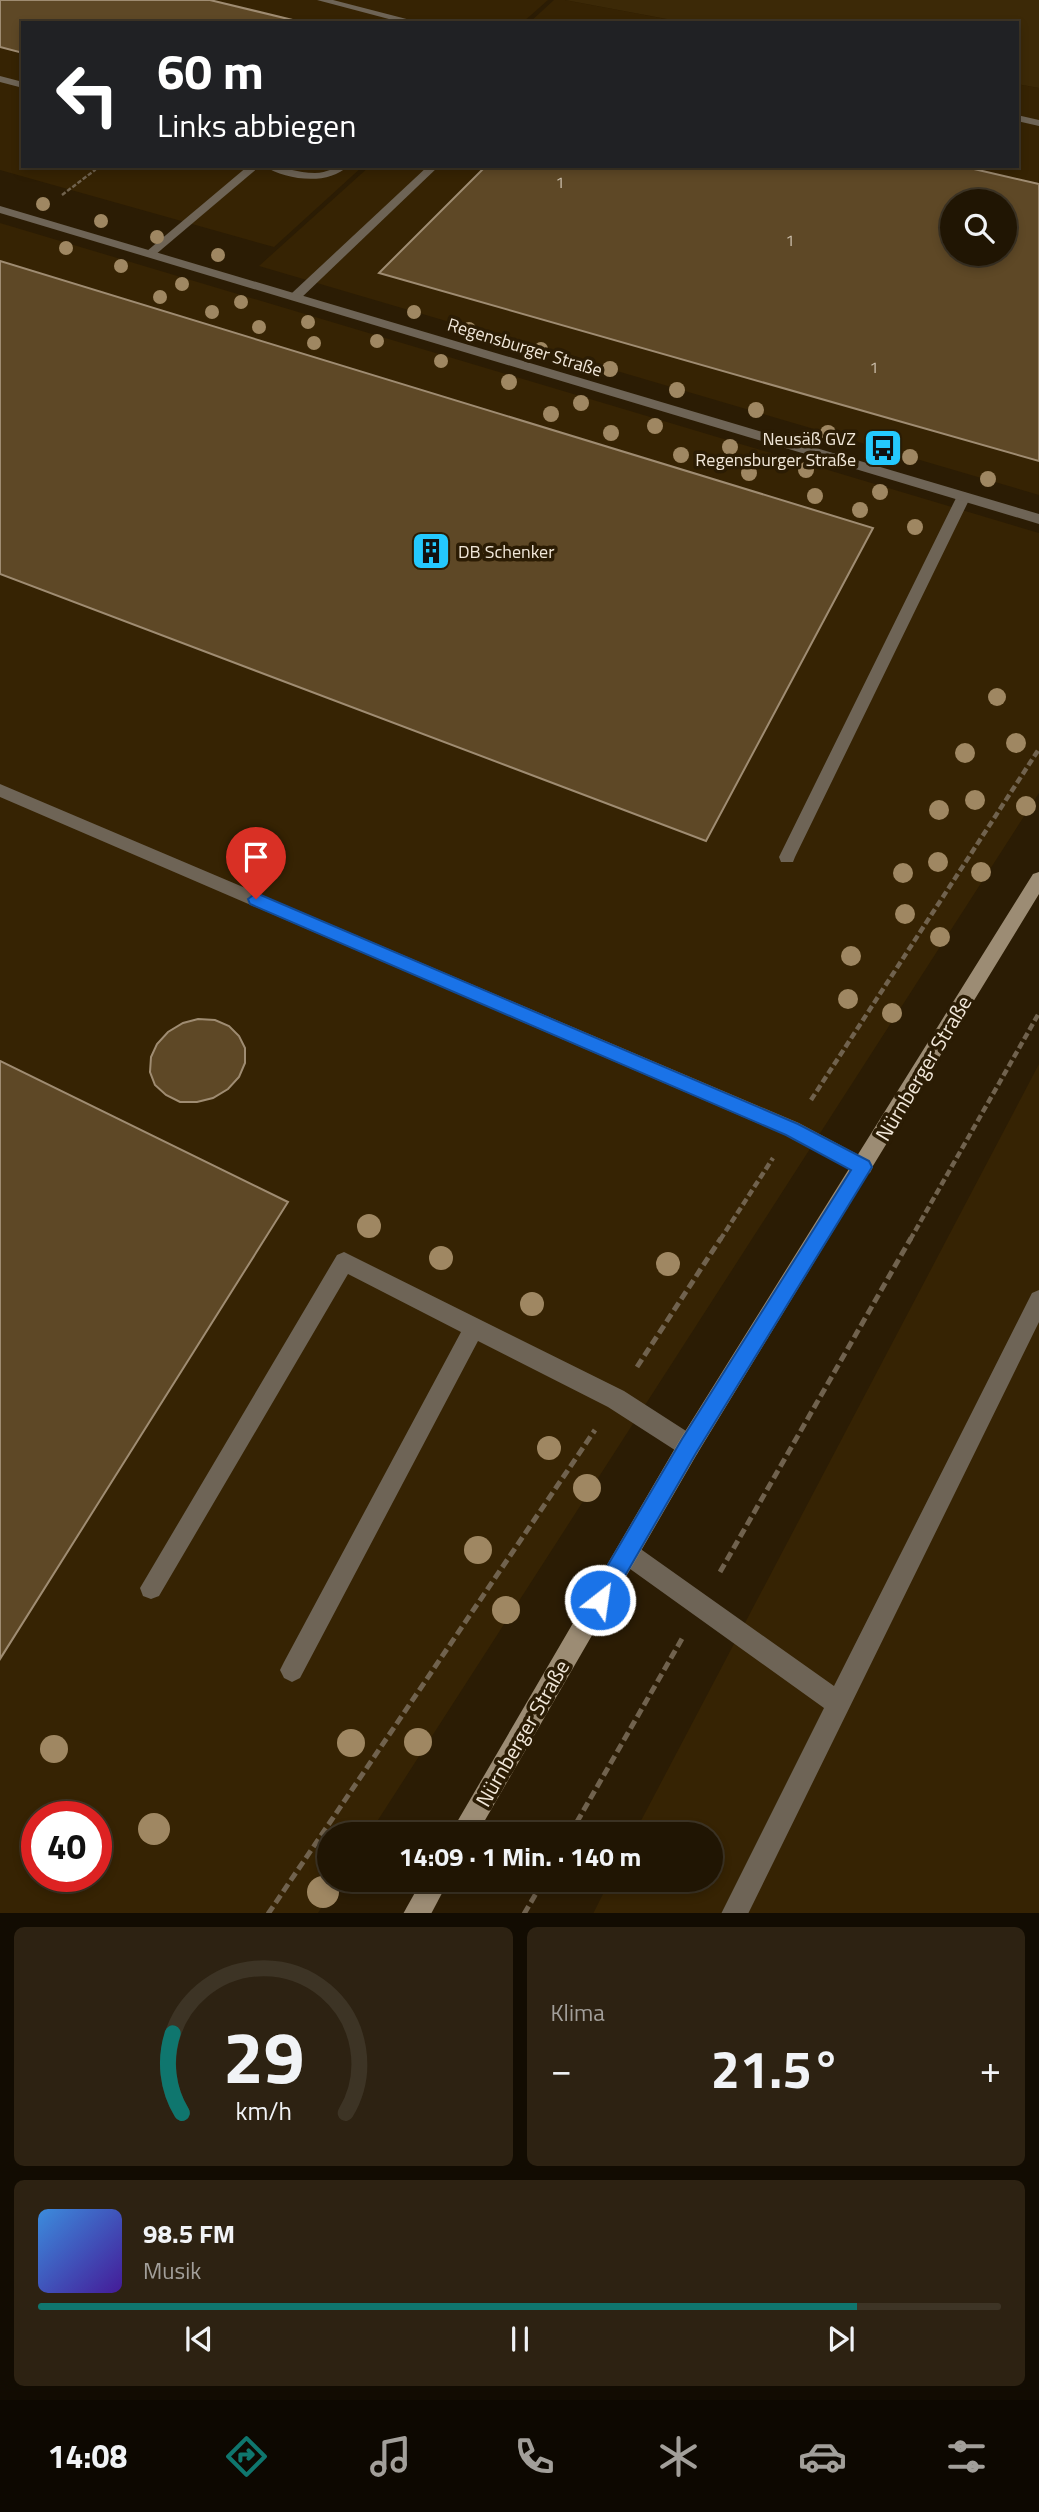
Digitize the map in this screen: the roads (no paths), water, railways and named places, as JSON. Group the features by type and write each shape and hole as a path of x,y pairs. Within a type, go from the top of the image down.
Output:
{"street":[{"path":"322,0 409,21"},
{"path":"0,79 21,84"},
{"path":"1019,118 1039,123"},
{"path":"151,253 252,168"},
{"path":"277,168 311,177 341,168"},
{"path":"296,296 432,168"},
{"name":"Regensburger Straße","path":"0,209 1039,519"},
{"path":"787,857 964,496"},
{"path":"0,790 792,1129 863,1167"},
{"name":"Nürnberger Straße","path":"470,1822 689,1446 1039,878"},
{"path":"151,1587 344,1262 616,1399 689,1446"},
{"path":"734,1913 1039,1300"},
{"path":"292,1670 474,1328"},
{"path":"627,1553 839,1704"},
{"path":"416,1913 429,1892"}],"place":[{"name":"Neusäß GVZ Regensburger Straße","path":"883,448"},
{"name":"DB Schenker","path":"431,551"}]}
